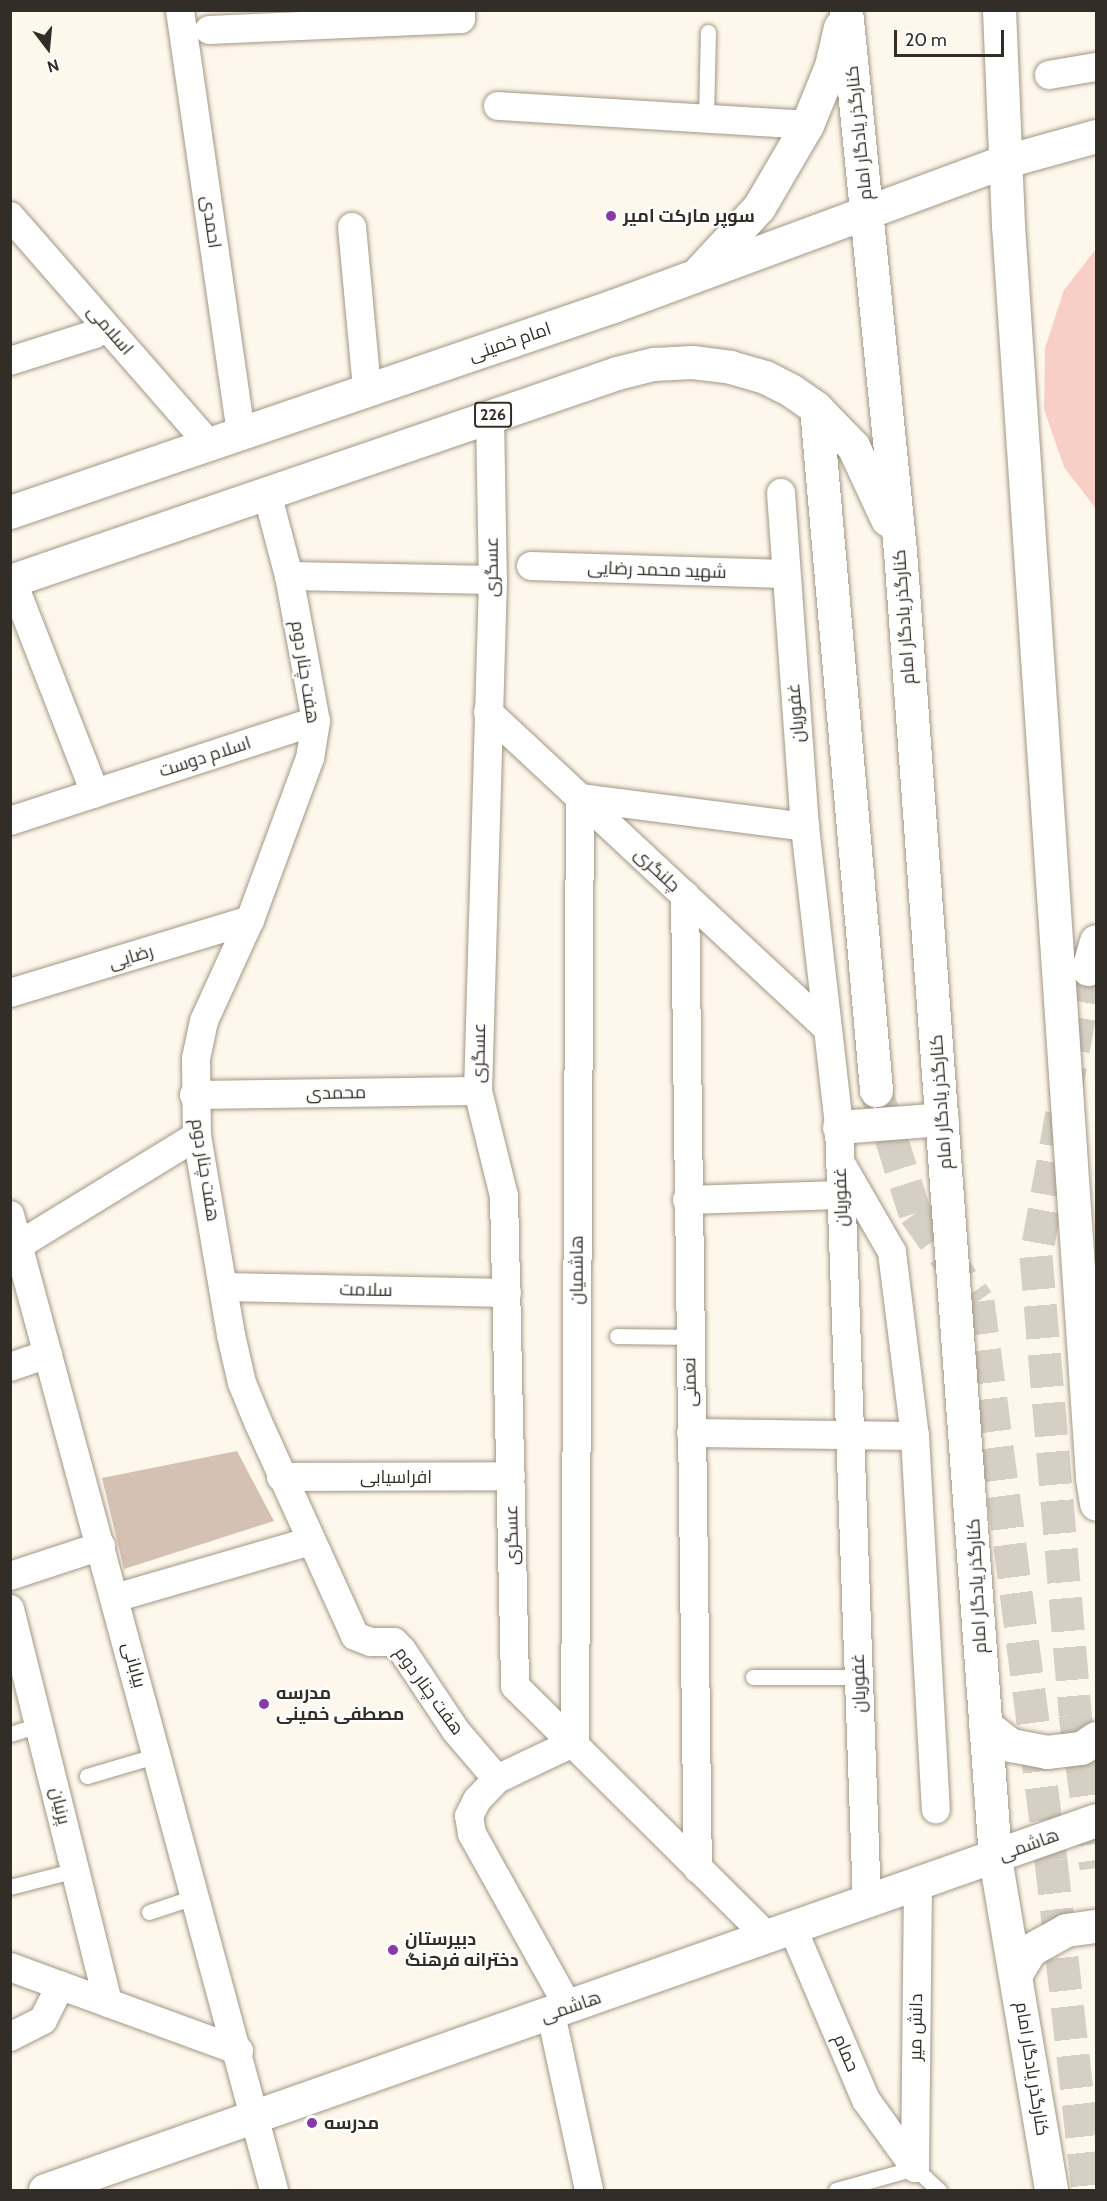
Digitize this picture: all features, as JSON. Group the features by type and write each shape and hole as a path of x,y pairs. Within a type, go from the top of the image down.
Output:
{"main road":[{"path":"693,277 759,207 807,125 831,66 845,10"},
{"name":"کنارگذر یادگار امام","path":"845,10 900,551 976,1557 984,1725 995,1858 1017,1972 1051,2190"},
{"path":"999,10 1006,161 1089,1443 1096,1504"},
{"name":"امام خمینی","path":"12,509 210,445 693,277 1006,161 1096,136"},
{"name":"226","path":"11,580 617,373 654,364 693,362 765,377 816,408 853,446 878,495 900,551"},
{"path":"816,408 876,1090"},
{"path":"839,1127 942,1119"},
{"path":"984,1725 1011,1745 1047,1752 1081,1748 1096,1738"},
{"name":"هاشمی","path":"45,2190 918,1886 1096,1820"},
{"path":"1017,1972 1030,1950 1066,1930 1096,1926"}],"street":[{"name":"احمدی","path":"180,10 241,433"},
{"path":"208,30 461,19 461,10"},
{"path":"1049,75 1096,67"},
{"path":"498,106 807,125"},
{"name":"اسلامی","path":"10,216 210,445"},
{"path":"352,227 367,390"},
{"path":"10,361 95,334"},
{"name":"عسگری","path":"490,416 494,580 488,712 478,1091 504,1196 515,1686 575,1742"},
{"name":"هفت چنار دوم","path":"267,493 289,576 316,721 310,758 250,920 204,1021 196,1058 194,1095 197,1136 242,1383 310,1541 355,1636 371,1642 394,1642 402,1650 456,1731 497,1779"},
{"name":"غفوریان","path":"781,493 784,574 805,827 839,1127 867,1903"},
{"name":"شهید محمد رضایی","path":"531,566 784,574"},
{"path":"289,576 494,580"},
{"path":"11,580 94,794"},
{"name":"چلنگری","path":"488,712 827,1028"},
{"name":"اسلام دوست","path":"10,821 316,721"},
{"path":"580,798 805,827"},
{"name":"هاشمیان","path":"575,1742 580,798"},
{"name":"نعمتی","path":"685,896 687,1200 698,1869"},
{"name":"رضایی","path":"10,993 250,920"},
{"name":"محمدی","path":"194,1095 478,1091"},
{"path":"19,1245 197,1136"},
{"path":"840,1161 892,1252 915,1436 936,1809"},
{"path":"687,1200 841,1195"},
{"name":"بیابانی","path":"10,1215 257,2116 274,2190"},
{"name":"سلامت","path":"226,1287 507,1293"},
{"path":"10,1367 48,1353"},
{"path":"691,1433 915,1436"},
{"name":"افراسیابی","path":"281,1478 511,1476"},
{"path":"115,1598 310,1541"},
{"path":"10,1576 101,1546"},
{"name":"پرنیان","path":"10,1609 108,2003"},
{"path":"589,2190 560,2011 472,1834 470,1816 477,1800 497,1779 575,1742 698,1869 781,1934"},
{"name":"دانش میر","path":"915,2168 918,1886"},
{"name":"حمام","path":"781,1934 866,2100 915,2168"},
{"path":"10,1967 239,2051"},
{"path":"10,2037 44,2020 61,1985"}],"lane":[{"path":"706,118 708,32"},
{"path":"617,1336 689,1337"},
{"path":"753,1677 859,1677"},
{"path":"10,1734 40,1725"},
{"path":"87,1776 158,1755"},
{"path":"10,1887 76,1870"},
{"path":"148,1912 197,1896"},
{"path":"836,2190 915,2168 939,2190"}],"shaded area":[{"path":"1096,249 1096,509 1064,467 1044,409 1045,348 1064,290"}],"building":[{"path":"237,1451 274,1521 124,1569 102,1478"}],"tunnel":[{"path":"1088,969 1036,1256 1075,1714 1096,1868"},
{"path":"876,1090 915,1213 978,1301 1051,1860 1088,2190"}],"place":[{"name":"سوپر مارکت امیر","path":"611,216"},
{"name":"مدرسه مصطفی خمینی","path":"264,1704"},
{"name":"دبیرستان دخترانه فرهنگ","path":"393,1950"},
{"name":"مدرسه","path":"312,2123"}]}
